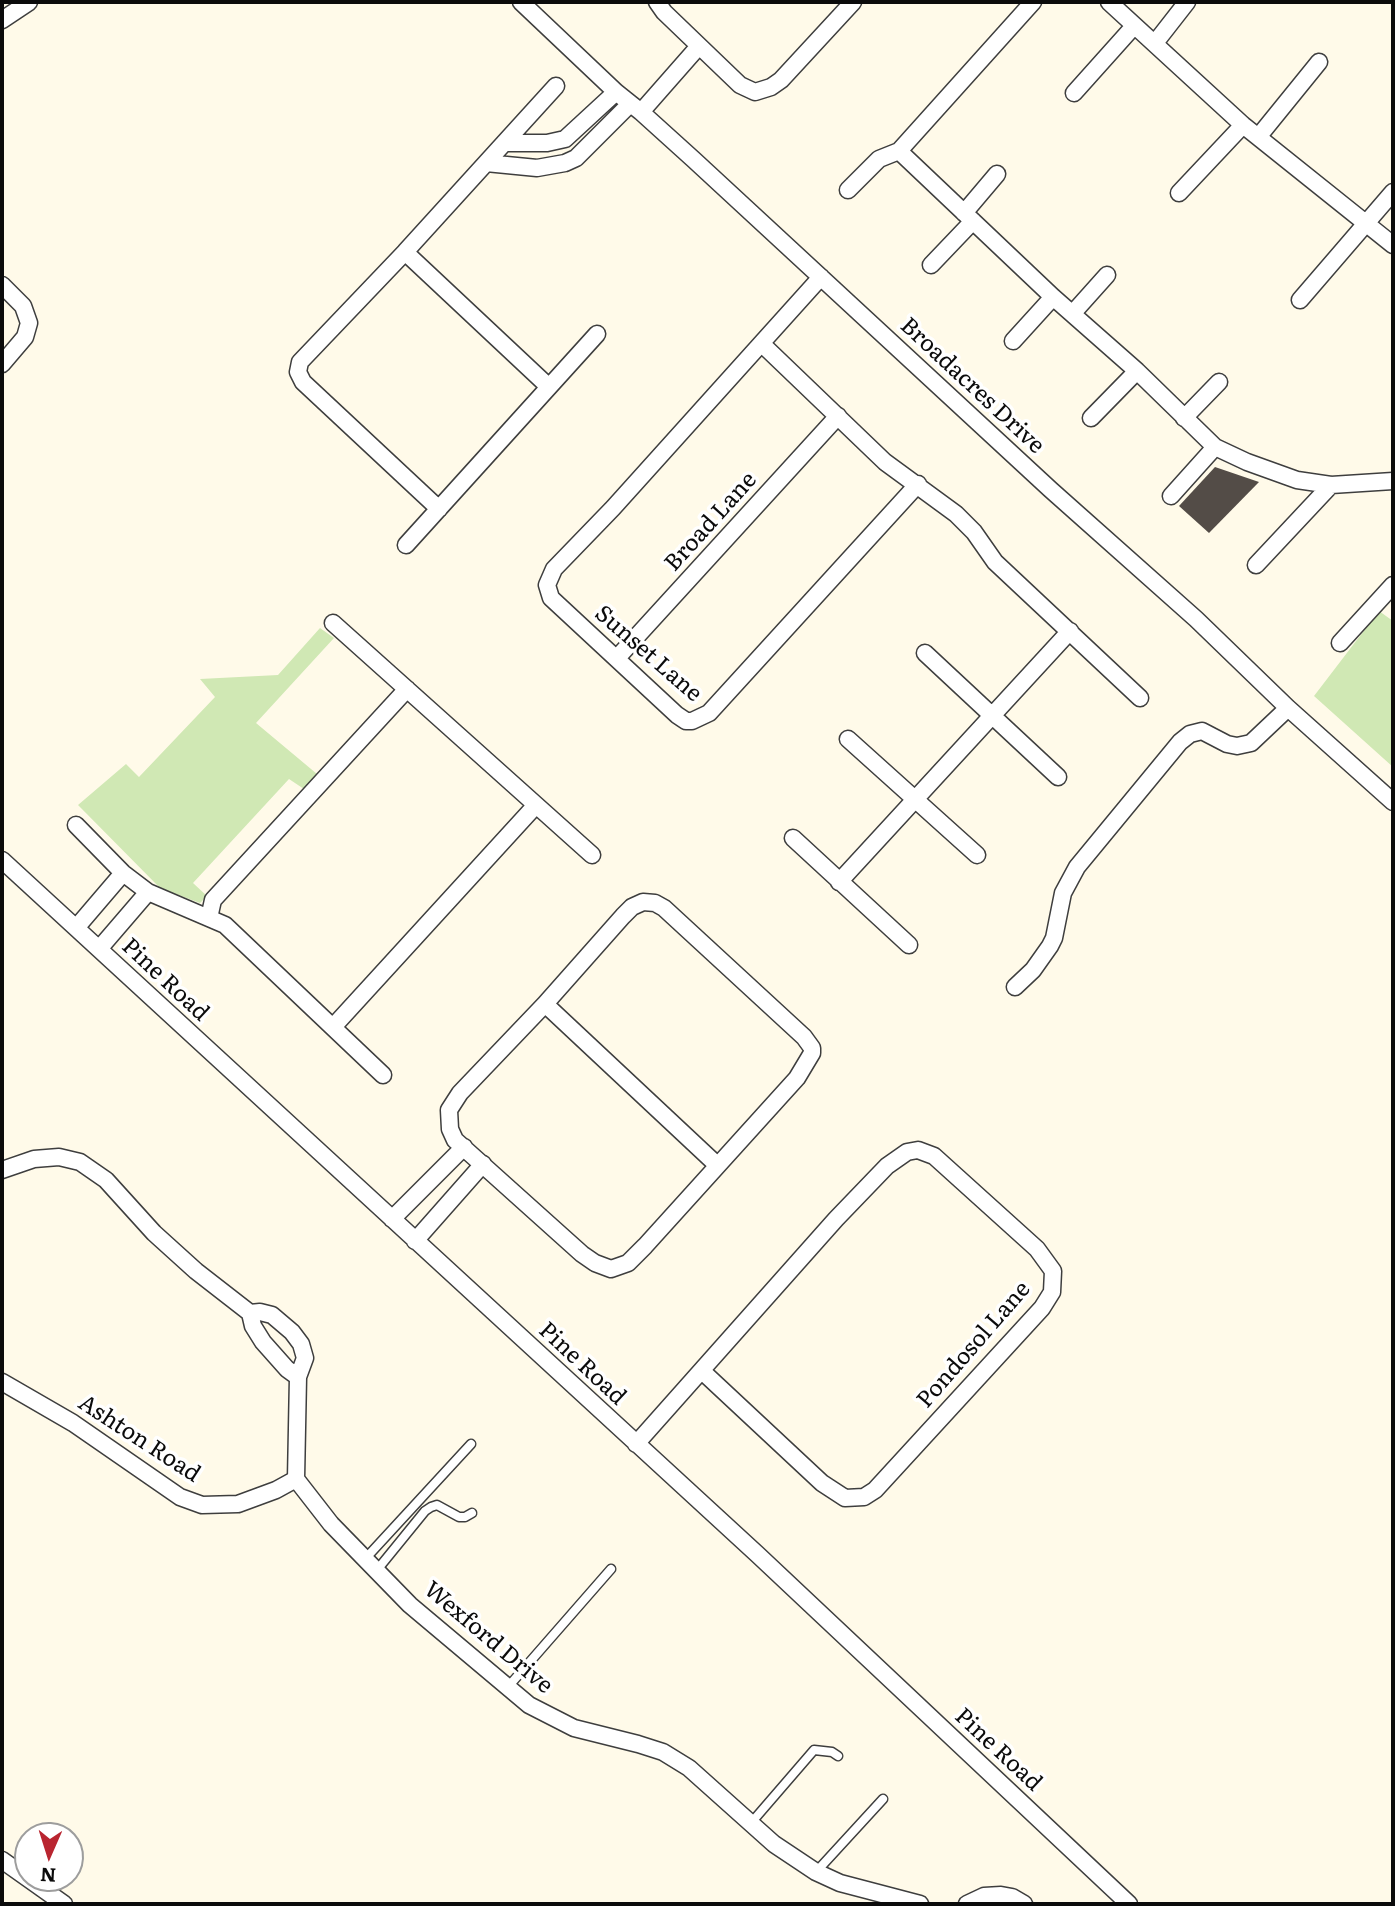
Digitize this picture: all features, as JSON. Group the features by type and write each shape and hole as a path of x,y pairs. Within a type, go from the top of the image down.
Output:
{"street":[{"name":"Broadacres Drive","path":"520,2 1393,802"},
{"path":"657,2 660,8 740,85 755,92 781,80 853,2"},
{"path":"848,190 879,159 899,151 1032,2"},
{"path":"1109,2 1243,125 1393,245"},
{"path":"1155,43 1187,2"},
{"path":"2,20 21,4"},
{"path":"1074,93 1134,26"},
{"path":"486,163 537,168 565,163 576,158 635,108 699,46"},
{"path":"1259,136 1319,62"},
{"path":"439,509 303,382 298,372 300,362 405,252 556,86"},
{"path":"504,143 547,143 565,139 616,92"},
{"path":"1179,193 1243,125"},
{"path":"899,151 1053,297 1137,371 1215,447 1271,472 1297,480 1331,485 1393,481"},
{"path":"931,265 969,217 997,174"},
{"path":"1300,300 1393,192"},
{"path":"405,252 549,387"},
{"path":"1073,313 1107,275"},
{"name":"Sunset Lane","path":"821,277 563,560 548,579 551,598 677,715 686,721 701,719 918,484"},
{"path":"2,285 23,306 29,323 24,337 2,364"},
{"path":"1013,341 1053,297"},
{"path":"406,545 597,334"},
{"path":"762,344 885,462 918,484 968,524 995,562 1140,698"},
{"path":"1091,418 1137,371"},
{"path":"1184,418 1219,382"},
{"name":"Broad Lane","path":"617,658 838,416"},
{"path":"1171,496 1215,447"},
{"path":"1256,565 1331,485"},
{"path":"1340,643 1392,588"},
{"path":"333,623 592,855"},
{"path":"839,882 1070,631"},
{"path":"925,653 1058,776"},
{"path":"209,918 214,900 407,689"},
{"path":"1016,987 1033,970 1050,946 1063,893 1077,867 1180,742 1190,734 1202,731 1237,747 1251,743 1288,708"},
{"path":"848,739 977,855"},
{"path":"333,1027 536,805"},
{"path":"76,825 123,873 148,892 225,926 383,1075"},
{"path":"793,838 909,945"},
{"name":"Pine Road","path":"2,860 757,1554 1129,1904"},
{"path":"76,929 123,873"},
{"path":"99,949 148,892"},
{"path":"649,902 664,908 797,1029 812,1048 804,1070 628,1263 611,1269 603,1268 582,1254 464,1147 455,1140 450,1129 449,1110 454,1101 623,916 638,903 649,902"},
{"path":"545,1004 717,1165"},
{"path":"392,1219 464,1147"},
{"name":"Pondosol Lane","path":"636,1444 848,1207 896,1158 907,1152 918,1150 934,1156 1037,1250 1053,1271 1052,1292 1041,1308 875,1490 864,1497 849,1499 829,1488 702,1371"},
{"path":"2,1170 34,1159 59,1157 80,1162 106,1180 154,1233 196,1271 250,1313 253,1326 263,1342 287,1369 298,1377"},
{"path":"415,1241 483,1164"},
{"path":"250,1313 272,1315 297,1338 304,1351 305,1358 298,1377 296,1479"},
{"name":"Ashton Road","path":"2,1382 73,1423 180,1497 202,1505 238,1504 276,1490 296,1479"},
{"name":"Wexford Drive","path":"296,1479 322,1514 419,1613 529,1705 574,1728 663,1752 689,1768 775,1844 816,1872 840,1883 920,1904"},
{"path":"2,1860 64,1904"},
{"path":"967,1904 984,1896 1001,1895 1012,1897 1024,1904"}],"lane":[{"path":"371,1565 471,1444"},
{"path":"371,1565 431,1507 437,1506 459,1517 472,1513"},
{"path":"508,1688 611,1569"},
{"path":"751,1823 814,1750 825,1750 838,1756"},
{"path":"816,1872 883,1798"}],"green space":[{"path":"1379,611 1393,621 1393,767 1314,696"},
{"path":"320,628 334,638 256,723 317,774 304,789 289,779 193,883 207,896 200,903 160,888 78,805 126,764 139,777 215,697 200,679 278,675"}],"building":[{"path":"1215,467 1259,482 1209,533 1179,506"}]}
